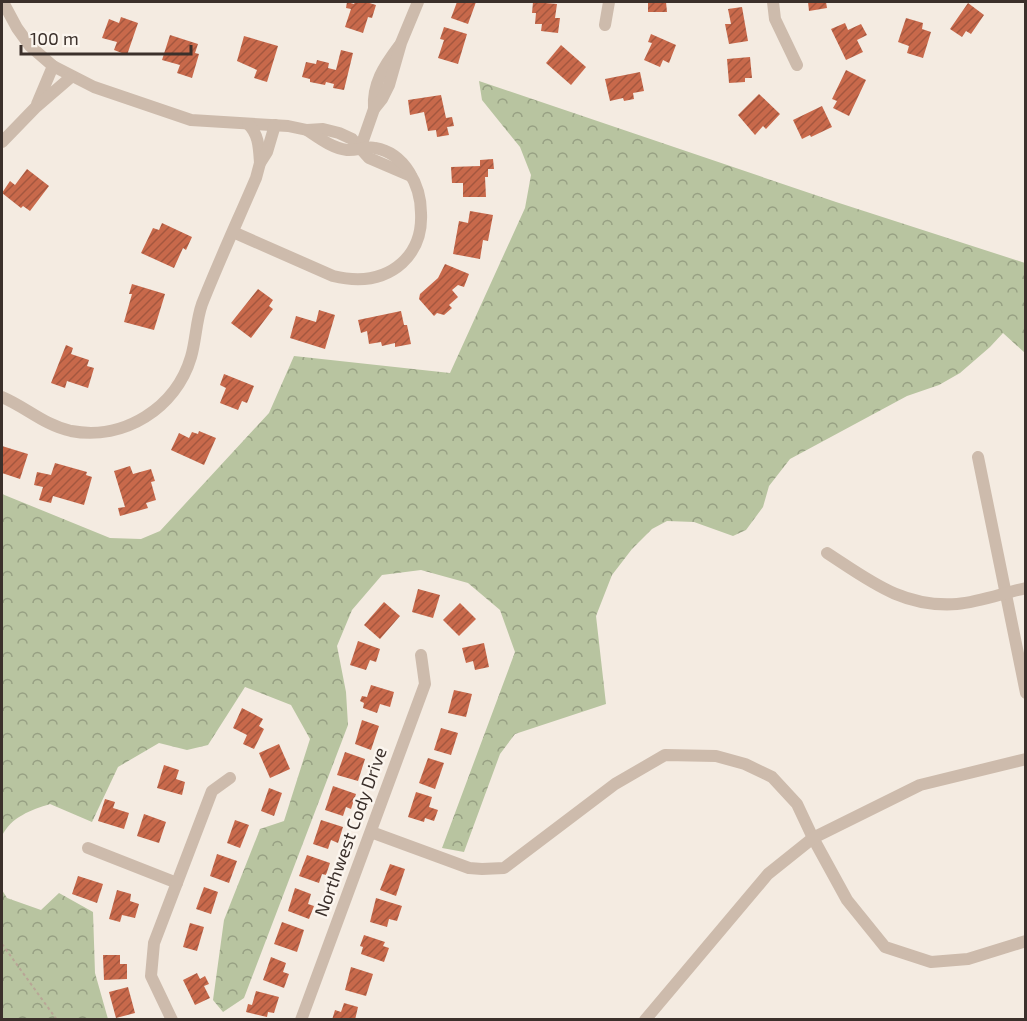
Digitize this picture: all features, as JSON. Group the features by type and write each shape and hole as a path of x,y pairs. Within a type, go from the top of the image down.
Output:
{"street":[{"path":"3,2 30,46 53,66 94,87 190,120 275,125 307,130 323,129 352,138 360,149"},
{"path":"360,149 374,108 389,85 401,43 418,2"},
{"path":"605,25 609,2"},
{"path":"773,2 775,19 797,65"},
{"path":"35,108 53,66"},
{"path":"2,142 35,108 72,77"},
{"path":"248,124 254,129 257,138 260,163"},
{"path":"2,397 50,425 72,431 93,432 128,426 145,418 165,402 181,382 192,356 201,307 260,163 267,152 275,125"},
{"path":"233,232 333,276 362,280 387,273 406,259 419,237 421,204 418,189 402,161 386,151 373,147 360,149"},
{"path":"978,457 1026,693"},
{"path":"826,553 901,598 926,604 959,604 1026,588"},
{"name":"Northwest Cody Drive","path":"301,1020 425,684 422,654"},
{"path":"371,832 470,868 504,868 615,784 665,755 716,756 745,764 772,777 796,804 847,900 885,947 931,962 968,959 1026,941"},
{"path":"645,1020 768,874 813,838 920,785 1026,759"},
{"path":"172,1020 151,976 154,943 212,791 230,778"},
{"path":"88,848 177,883"}],"path":[{"path":"2,944 57,1020"}],"green space":[{"path":"479,81 836,202 1025,263 1025,353 1003,333 960,373 939,385 907,396 790,459 769,486 763,507 746,530 733,536 694,522 667,521 652,529 632,549 612,575 596,616 606,704 515,734 500,754 464,852 442,848 515,652 500,610 468,583 421,570 382,575 352,610 337,646 346,692 348,725 244,998 223,1012 213,1000 224,920 260,829 284,821 310,739 291,705 245,687 208,745 187,750 159,743 118,767 92,822 50,804 16,819 2,836 2,494 110,538 141,539 160,531 269,413 294,356 450,373 525,208 531,175 520,147 482,100"},
{"path":"2,890 7,898 41,910 59,893 93,912 95,973 108,1019 2,1019"}],"building":[{"path":"347,2 354,4 355,2 366,2 376,5 372,18 368,17 363,33 345,27 351,9 346,8"},
{"path":"457,2 476,2 468,24 451,18"},
{"path":"533,2 557,4 555,18 560,18 558,33 541,31 542,24 535,24 536,13 532,13"},
{"path":"648,2 666,2 667,12 648,12"},
{"path":"808,2 826,2 827,8 809,11"},
{"path":"968,3 984,15 971,34 966,31 962,37 950,29"},
{"path":"742,7 748,41 729,44 725,24 731,24 728,9"},
{"path":"121,17 138,23 127,55 114,50 117,42 102,38 109,19 119,23"},
{"path":"906,18 923,23 922,29 931,32 923,58 907,53 909,46 898,42"},
{"path":"845,23 848,30 861,24 867,35 857,40 863,52 846,60 831,29"},
{"path":"444,27 467,34 458,64 438,58 444,40 440,39"},
{"path":"651,34 676,45 669,63 663,60 660,67 644,60 652,43 648,42"},
{"path":"170,35 198,44 195,53 199,54 192,78 177,73 180,65 162,60"},
{"path":"244,36 278,46 267,82 254,78 257,70 237,61"},
{"path":"561,45 586,67 571,85 546,63"},
{"path":"341,50 353,53 344,90 333,88 334,84 310,82 310,79 302,77 306,62 316,64 317,60 329,63 328,68 336,70"},
{"path":"750,57 752,78 745,78 745,82 729,83 727,59"},
{"path":"846,70 866,80 849,116 833,108 837,101 832,99"},
{"path":"640,72 644,91 633,93 634,99 624,101 623,98 610,101 605,79"},
{"path":"759,94 780,114 766,129 763,126 755,135 738,115"},
{"path":"441,95 446,118 452,117 454,126 447,127 449,135 437,137 436,130 428,131 424,112 410,115 408,100"},
{"path":"822,106 832,127 802,139 793,120"},
{"path":"493,159 494,169 488,169 488,177 485,177 486,197 463,197 463,183 452,183 451,167 480,166 480,160"},
{"path":"27,169 49,186 30,211 23,206 21,208 2,193 10,181 15,185"},
{"path":"470,211 493,215 488,241 483,240 480,259 453,254 459,221 468,223"},
{"path":"162,223 192,237 186,250 183,248 174,268 141,253 153,228 159,230"},
{"path":"445,264 469,274 464,287 458,285 452,290 458,297 449,305 452,308 444,315 437,313 434,316 419,299 420,294 438,278"},
{"path":"132,284 165,294 154,330 124,322 132,294 129,294"},
{"path":"258,289 273,300 269,306 273,309 251,338 231,323"},
{"path":"319,310 335,315 325,349 290,338 296,316 316,322"},
{"path":"401,311 411,344 395,347 395,343 382,346 381,342 369,344 367,331 361,333 358,320"},
{"path":"66,345 73,348 71,354 89,360 87,366 94,368 88,388 67,381 65,388 51,383"},
{"path":"224,374 254,386 247,403 242,401 238,410 220,403 226,388 220,385"},
{"path":"199,431 216,438 204,465 171,450 179,433 189,438 192,432 198,434"},
{"path":"2,446 28,454 20,479 2,473"},
{"path":"55,463 87,472 86,475 92,477 84,505 53,496 51,503 39,500 43,487 34,485 37,472 51,475"},
{"path":"130,466 133,474 151,469 155,481 151,482 156,500 146,503 148,508 120,516 118,508 125,507 114,471"},
{"path":"418,589 440,595 433,618 412,612"},
{"path":"384,602 400,616 380,639 364,625"},
{"path":"460,603 476,619 459,636 443,620"},
{"path":"358,641 380,649 376,662 370,660 366,670 350,665"},
{"path":"484,643 489,667 475,670 473,661 466,663 462,648"},
{"path":"371,685 394,692 390,707 380,704 377,713 363,708 364,703 360,701 362,696 367,697"},
{"path":"454,690 472,694 466,717 448,713"},
{"path":"242,708 263,719 259,726 264,729 254,749 243,744 247,735 233,728"},
{"path":"362,720 379,726 371,750 355,744"},
{"path":"441,728 458,733 451,755 434,750"},
{"path":"279,744 290,769 270,778 259,753"},
{"path":"345,752 365,759 358,781 337,775"},
{"path":"428,758 444,763 435,789 419,783"},
{"path":"164,765 179,770 176,779 185,782 182,795 157,788"},
{"path":"333,786 356,794 351,809 346,807 343,816 325,810"},
{"path":"269,788 282,793 274,816 261,811"},
{"path":"416,792 432,797 429,807 438,810 434,821 425,818 424,822 408,817"},
{"path":"105,799 115,802 113,808 129,813 124,829 98,821"},
{"path":"144,814 166,822 159,843 137,836"},
{"path":"235,820 249,825 240,848 227,843"},
{"path":"321,820 343,827 338,843 331,840 328,849 313,844"},
{"path":"217,854 237,861 229,883 210,876"},
{"path":"307,855 330,863 326,875 322,874 319,883 299,876"},
{"path":"390,864 405,869 396,896 380,890"},
{"path":"78,876 103,884 97,903 72,894"},
{"path":"204,887 218,892 211,914 196,909"},
{"path":"295,888 311,894 308,904 314,906 309,919 288,911"},
{"path":"117,890 131,894 130,901 139,904 135,918 122,915 120,922 109,919"},
{"path":"376,898 402,906 397,921 389,919 387,927 370,922"},
{"path":"282,922 304,930 297,952 274,944"},
{"path":"190,923 204,927 197,951 183,947"},
{"path":"364,935 385,942 383,946 389,948 384,962 361,954 363,947 360,946"},
{"path":"103,955 120,955 120,964 127,964 127,979 104,980"},
{"path":"271,957 286,963 283,972 289,974 284,988 263,980"},
{"path":"351,967 373,974 366,996 345,990"},
{"path":"197,973 200,979 205,976 209,984 204,986 210,998 195,1005 183,980"},
{"path":"128,987 135,1013 116,1018 109,992"},
{"path":"256,991 279,997 274,1013 268,1012 267,1017 246,1012 248,1004 252,1005"},
{"path":"344,1003 358,1007 355,1020 332,1020 335,1010 341,1012"}]}
